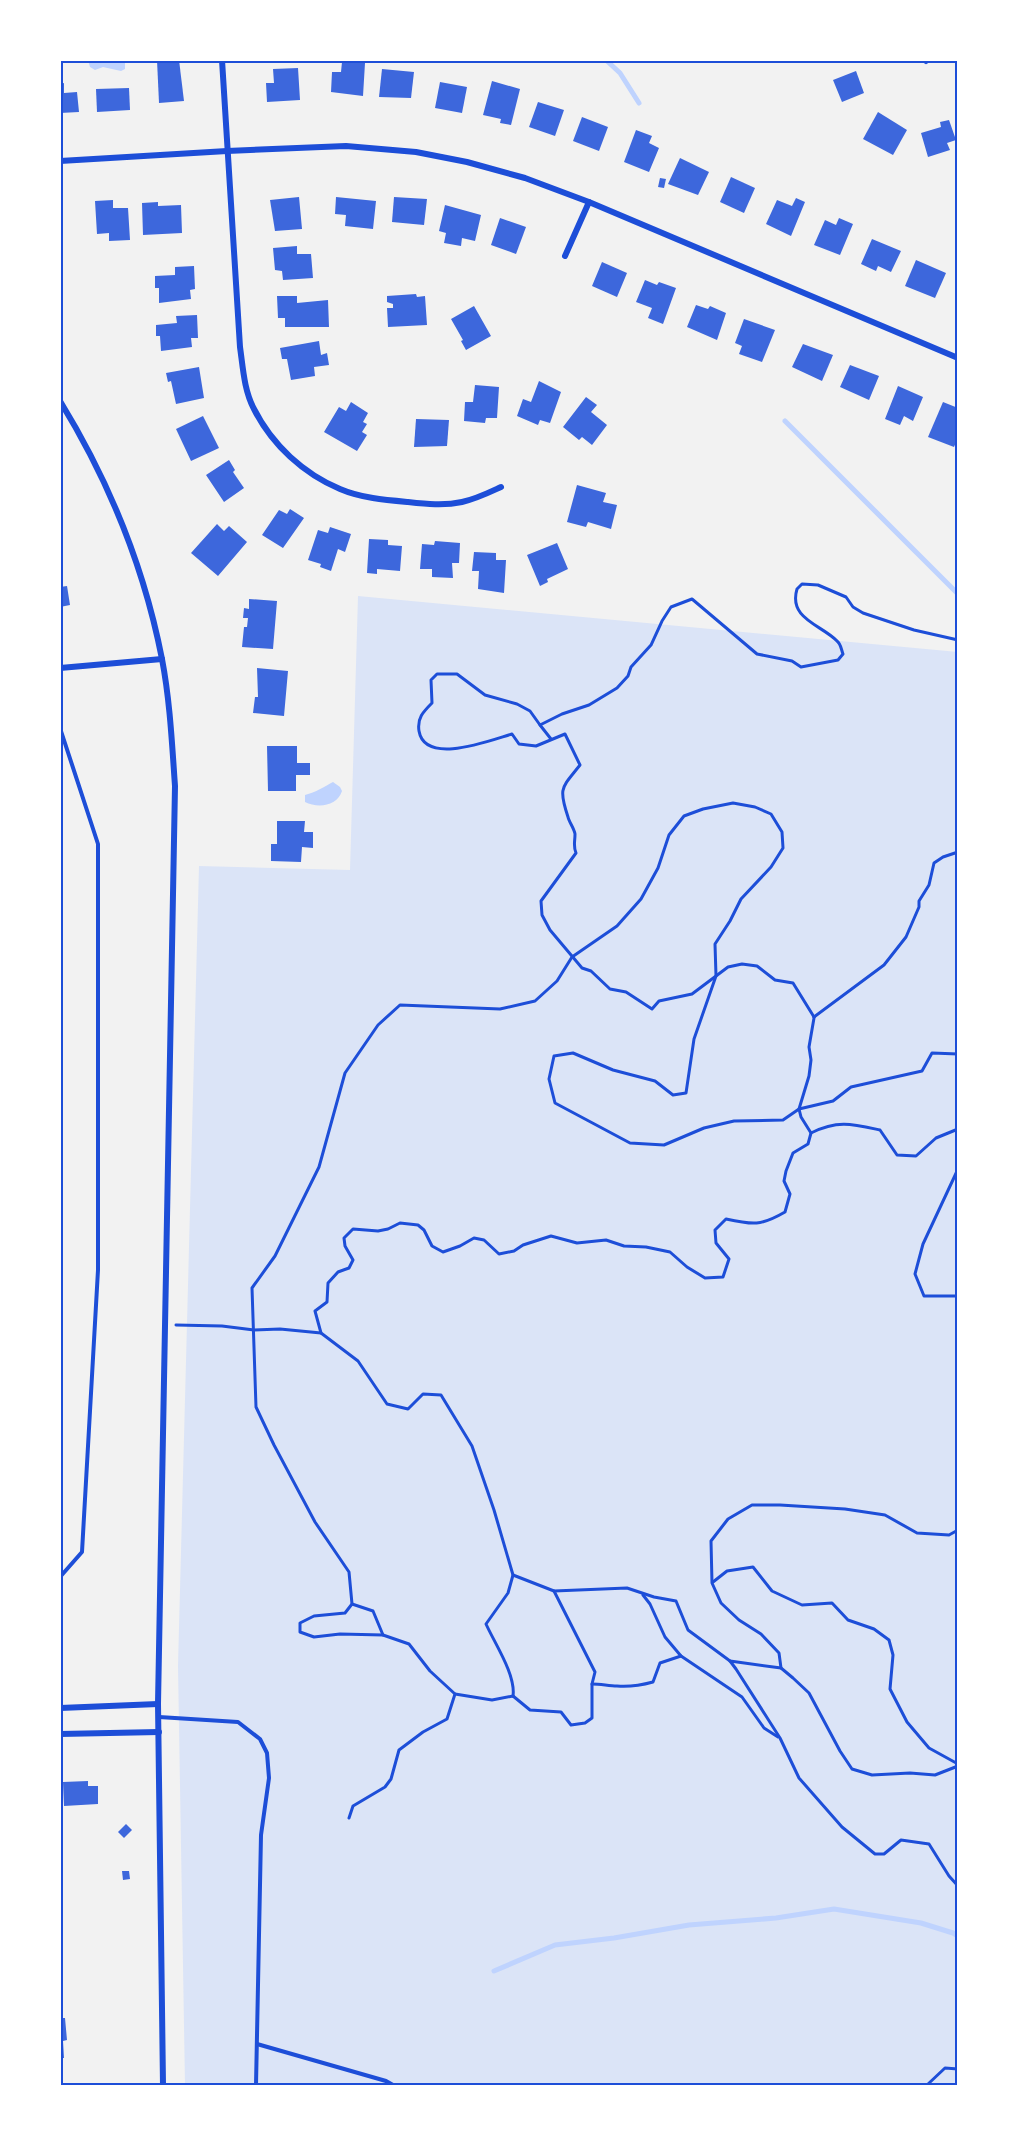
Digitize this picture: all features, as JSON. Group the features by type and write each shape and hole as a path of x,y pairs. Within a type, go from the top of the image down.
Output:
{"street":[{"path":"222,60 240,347 245,384 254,409 271,436 292,459 315,476 341,490 372,498 443,505 479,497 501,487"},
{"path":"60,161 346,146 416,152 467,162 525,178 589,202 958,358"},
{"path":"565,256 589,202"},
{"path":"60,401 84,440 127,533 144,584 162,659 175,786 158,1704 163,2085"},
{"path":"60,669 162,659"},
{"path":"60,1708 158,1704"},
{"path":"60,1734 159,1732"}],"lane":[{"path":"60,728 98,844 98,1270 82,1552 60,1577"},
{"path":"159,1717 238,1722 260,1739 267,1753 269,1778 261,1834 256,2085"},
{"path":"257,2044 386,2081 393,2085"}],"path":[{"path":"540,725 562,714 589,705 617,688 628,676 631,667 651,645 671,608 692,599 758,654 792,661 801,667 838,660 843,654 837,640 816,627 799,610 795,596 802,584 818,585 839,594 863,613 914,630 958,640"},
{"path":"551,739 530,711 517,704 485,695 457,674 437,674 431,680 432,703 421,714 418,725 420,737 428,744 450,750 512,735 519,744 536,746 565,734 579,765 561,793 568,819 575,833 573,846 576,853 541,902 543,915 550,930 582,968 591,971 610,989 626,992 652,1009 659,1001 692,994 728,967 742,964 757,966 775,980 793,983 814,1017"},
{"path":"513,1696 492,1700 455,1694 430,1671 409,1644 383,1635 314,1636 300,1632 300,1623 314,1616 345,1613 352,1604 350,1572 315,1522 256,1407 252,1288 275,1256 319,1167 345,1073 378,1025 400,1005 500,1009 535,1001 557,981 572,957 617,926 641,899 658,868 669,835 684,816 703,809 733,803 755,807 771,814 782,832 783,848 771,867 741,899 715,944 716,976 694,1039 686,1093 673,1095 654,1081 613,1070 573,1053 554,1056 549,1079 555,1103 630,1143 664,1145 704,1128 734,1121 783,1120 799,1109 833,1101 851,1087 921,1071 932,1053 958,1054"},
{"path":"812,1133 801,1117 799,1109 809,1077 811,1060 808,1047 814,1017 894,955 906,937 919,907 919,901 929,885 934,863 958,852"},
{"path":"321,1333 315,1311 327,1302 328,1283 338,1272 349,1268 353,1260 345,1246 344,1238 352,1229 378,1231 400,1223 418,1225 424,1230 432,1246 443,1252 474,1238 484,1240 499,1254 514,1251 523,1245 551,1236 577,1243 606,1240 624,1246 646,1247 670,1252 687,1267 705,1278 723,1277 729,1259 716,1243 716,1230 726,1219 753,1225 768,1222 785,1212 790,1194 784,1181 786,1171 793,1153 808,1144 812,1133 826,1126 849,1123 880,1130 897,1155 916,1156 936,1138 958,1129"},
{"path":"958,1169 923,1244 915,1274 924,1296 958,1296"},
{"path":"165,1325 222,1326 321,1333 358,1360 387,1404 408,1409 423,1394 441,1395 472,1446 513,1575 508,1593 486,1624 510,1675 514,1688 513,1696"},
{"path":"781,1668 779,1653 761,1634 739,1620 721,1603 712,1583 711,1541 728,1519 752,1505 780,1505 845,1509 885,1515 917,1533 949,1535 958,1530"},
{"path":"712,1583 727,1571 753,1567 772,1592 802,1605 832,1603 848,1620 874,1629 889,1640 893,1655 890,1689 906,1722 929,1748 958,1765"},
{"path":"513,1575 554,1591 627,1588 676,1601 688,1630 730,1661 780,1738 799,1778 842,1827 875,1854 884,1854 901,1840 929,1844 958,1886"},
{"path":"513,1696 530,1710 561,1712 571,1725 585,1723 592,1718 592,1684 595,1672 554,1591"},
{"path":"642,1593 650,1604 664,1637 681,1656 742,1697 764,1728 780,1738"},
{"path":"352,1604 373,1611 383,1635"},
{"path":"592,1684 628,1686 653,1683 660,1663 681,1656"},
{"path":"730,1661 781,1668 809,1693 852,1769 872,1775 910,1773 935,1775 958,1765"},
{"path":"349,1818 353,1806 385,1787 391,1779 399,1750 423,1732 447,1719 455,1694"},
{"path":"927,2085 945,2068 958,2069"}],"shaded area":[{"path":"358,596 958,652 958,2085 185,2085 178,1666 199,866 350,870"}],"water":[{"path":"88,60 120,60 125,63 125,69 121,71 103,67 95,70 90,67"},
{"path":"333,782 342,791 336,800 326,805 305,802 305,795"}],"building":[{"path":"157,60 179,60 184,101 159,103"},
{"path":"342,62 365,63 363,96 331,92 332,72 341,72"},
{"path":"298,68 300,100 267,102 266,83 274,83 273,69"},
{"path":"382,69 414,72 411,98 379,97"},
{"path":"856,71 864,93 842,102 833,80"},
{"path":"492,81 520,89 511,125 500,123 501,119 483,115"},
{"path":"440,82 467,87 462,113 435,108"},
{"path":"64,83 64,93 77,92 79,112 60,113 60,84"},
{"path":"129,88 130,110 97,112 96,89"},
{"path":"538,102 564,110 555,136 529,127"},
{"path":"878,112 907,130 893,155 863,139"},
{"path":"582,117 608,127 599,151 573,141"},
{"path":"949,120 956,140 947,143 950,150 928,157 921,133 941,127 940,122"},
{"path":"636,130 652,136 649,143 659,148 649,172 624,162"},
{"path":"680,158 709,172 698,195 668,184"},
{"path":"731,177 755,188 744,213 720,202"},
{"path":"660,178 666,179 664,188 658,187"},
{"path":"299,197 302,229 275,231 270,200"},
{"path":"336,197 376,201 373,229 345,226 346,215 335,214"},
{"path":"394,197 427,199 424,225 392,222"},
{"path":"796,198 805,202 791,236 766,224 777,200 792,206"},
{"path":"113,200 113,208 128,208 130,240 109,241 109,233 97,234 95,201"},
{"path":"158,202 158,206 181,205 182,233 143,235 142,203"},
{"path":"445,205 481,215 475,241 462,238 461,246 444,243 446,233 439,231"},
{"path":"500,218 526,227 516,254 491,245"},
{"path":"839,218 853,224 840,255 814,245 825,220 836,225"},
{"path":"872,239 901,251 891,272 878,266 876,271 861,264"},
{"path":"297,246 297,254 311,254 313,278 283,280 282,271 275,270 273,248"},
{"path":"916,260 946,273 935,298 905,286"},
{"path":"602,262 627,273 617,297 592,286"},
{"path":"194,266 195,289 190,290 191,299 159,303 159,288 155,288 155,276 175,275 175,267"},
{"path":"645,280 657,285 659,282 676,288 663,324 648,318 652,308 636,302"},
{"path":"416,294 417,297 425,296 427,325 388,327 387,308 393,308 393,304 387,302 387,296"},
{"path":"277,296 297,296 297,303 328,300 329,327 285,327 285,318 278,318"},
{"path":"696,305 708,309 710,306 726,313 717,340 687,327"},
{"path":"474,306 491,336 466,350 451,319"},
{"path":"197,315 198,338 191,338 192,347 161,351 160,336 156,336 156,325 177,323 176,316"},
{"path":"744,319 775,330 762,362 739,354 742,346 735,343"},
{"path":"319,341 321,355 327,353 329,365 314,367 315,376 291,380 287,359 282,359 280,348"},
{"path":"803,344 833,355 822,381 792,367"},
{"path":"850,365 879,376 869,400 840,387"},
{"path":"199,367 204,398 176,404 171,381 168,382 166,373"},
{"path":"539,381 561,392 550,423 540,420 538,425 517,416 523,399 531,402"},
{"path":"475,385 499,387 497,418 486,418 485,423 464,421 465,402 473,402"},
{"path":"898,386 923,397 913,421 904,416 900,425 885,419"},
{"path":"586,397 597,405 591,412 607,425 592,445 582,437 579,440 563,427"},
{"path":"351,402 368,413 363,422 367,424 362,432 367,435 357,451 324,432 339,407 346,411"},
{"path":"943,402 958,408 958,438 954,447 928,437"},
{"path":"203,416 219,448 191,461 176,429"},
{"path":"416,419 449,420 447,446 414,447"},
{"path":"229,460 235,470 233,472 244,488 224,502 206,475"},
{"path":"577,485 606,493 603,502 617,505 611,529 588,522 586,527 567,522"},
{"path":"290,509 304,518 283,548 262,535 279,510 287,514"},
{"path":"217,524 224,531 229,526 247,542 218,576 191,553"},
{"path":"330,527 351,534 345,552 338,549 331,571 320,567 321,564 308,560 318,530 328,533"},
{"path":"369,539 388,540 388,545 402,546 400,571 377,569 377,574 367,573"},
{"path":"435,541 460,543 459,563 452,563 453,578 432,577 432,569 420,569 422,544 434,545"},
{"path":"557,543 568,569 547,579 548,582 540,586 527,555"},
{"path":"474,552 496,553 496,560 506,560 504,593 478,589 479,571 472,571"},
{"path":"67,586 70,605 60,607 60,587"},
{"path":"249,599 277,601 273,649 242,647 244,627 247,627 248,618 243,618 244,608 249,609"},
{"path":"257,668 288,671 284,716 253,713 255,697 258,697"},
{"path":"267,746 297,746 297,763 310,763 310,775 296,775 296,791 268,791"},
{"path":"277,821 305,821 304,832 313,832 313,848 302,847 301,862 271,861 271,844 277,844"},
{"path":"88,1781 88,1786 98,1786 98,1804 64,1806 63,1782"},
{"path":"126,1824 132,1830 124,1838 118,1832"},
{"path":"122,1871 129,1871 130,1879 123,1880"},
{"path":"60,2018 65,2018 67,2040 63,2041 64,2058 60,2058"}],"waterway":[{"path":"606,60 620,73 639,103"},
{"path":"785,421 958,594"},
{"path":"494,1971 555,1945 689,1925 776,1918 834,1909 921,1923 958,1936"}]}
